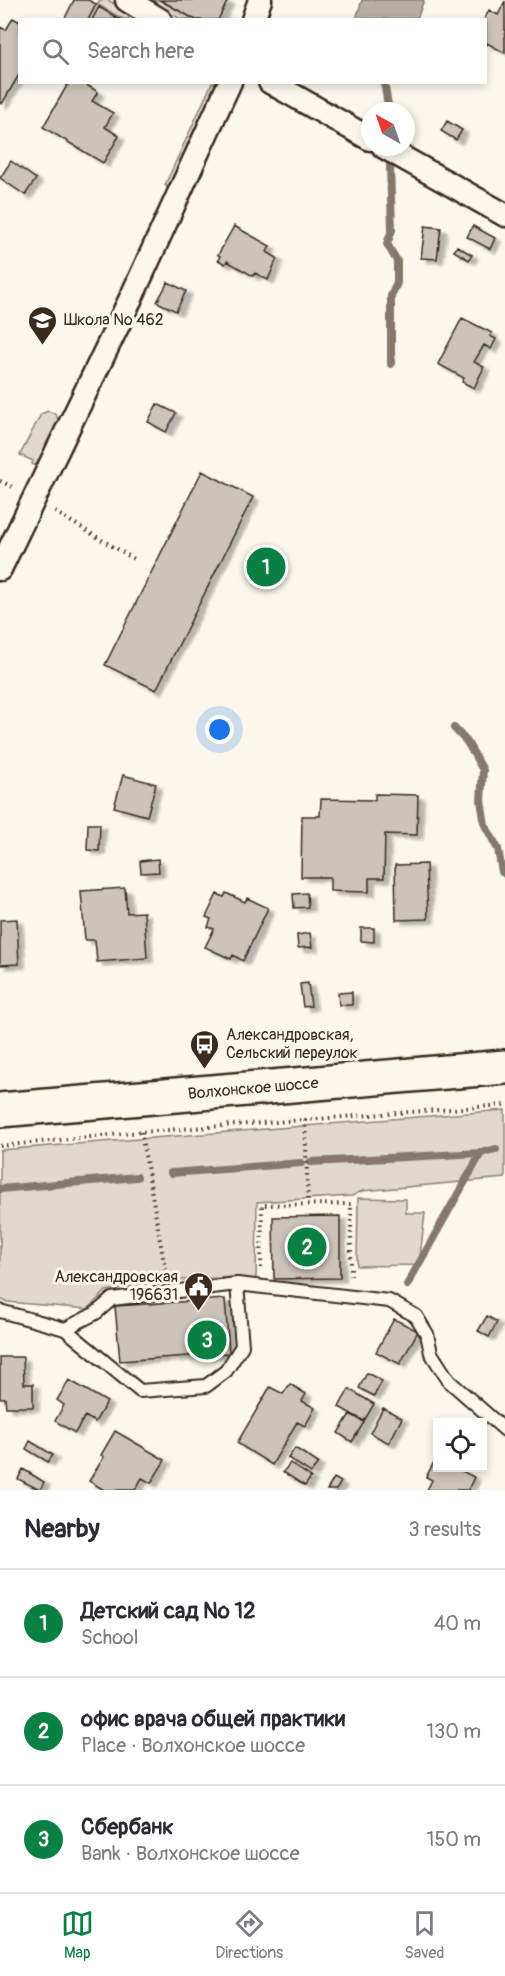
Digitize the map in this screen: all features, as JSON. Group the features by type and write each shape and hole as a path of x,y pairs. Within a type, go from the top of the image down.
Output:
{"main road":[{"name":"Волхонское шоссе","path":"0,1110 505,1067"}],"street":[{"path":"127,0 157,18"},
{"path":"254,18 260,0"},
{"path":"0,569 131,298 229,84"},
{"path":"274,84 361,134"},
{"path":"400,156 505,215"}],"lane":[{"path":"0,1311 65,1329 140,1391 207,1386 225,1371 242,1346 237,1284"},
{"path":"65,1329 96,1313 112,1299 237,1284 389,1301 416,1316 428,1334 431,1353 449,1382 505,1430"}],"path":[{"path":"55,512 134,559"},
{"path":"0,1146 141,1132 505,1105"},
{"path":"305,1120 308,1204"},
{"path":"141,1132 169,1292"},
{"path":"261,1287 262,1205 351,1204 351,1295"}],"shaded area":[{"path":"108,0 127,11 129,18 121,18 96,4"},
{"path":"145,0 159,0 193,18 179,18"},
{"path":"362,0 424,0 417,18 356,18"},
{"path":"212,84 220,84 171,188 165,185"},
{"path":"48,411 55,414 59,420 37,466 32,464 33,461 20,455 41,414"},
{"path":"505,1110 505,1178 362,1191 352,1196 257,1202 256,1280 237,1277 162,1281 106,1291 88,1309 7,1302 0,1299 0,1150"},
{"path":"358,1198 406,1199 406,1213 425,1213 419,1265 357,1266"}],"building":[{"path":"74,0 88,0 96,4 89,18 65,18"},
{"path":"160,0 228,0 219,18 192,18"},
{"path":"505,1 505,53 487,43 487,18 485,18 489,10 498,15"},
{"path":"99,7 118,18 93,18"},
{"path":"13,18 18,21 18,76 2,104 0,103 0,27 6,30"},
{"path":"68,84 85,84 98,92 92,101 113,113 105,127 119,136 103,163 43,127"},
{"path":"447,121 462,130 456,140 441,131"},
{"path":"11,161 36,179 25,195 0,178"},
{"path":"234,226 270,246 267,252 277,258 268,280 255,273 253,276 227,261 225,264 218,260 220,256 218,255"},
{"path":"425,226 441,228 437,259 421,258"},
{"path":"473,226 495,238 490,249 467,237"},
{"path":"457,246 472,255 469,260 454,251"},
{"path":"168,282 186,291 176,311 157,302"},
{"path":"462,318 492,333 490,336 496,339 491,349 484,345 474,362 484,367 474,388 462,382 464,378 438,364"},
{"path":"157,404 176,413 166,432 148,422"},
{"path":"202,471 253,497 156,690 105,665"},
{"path":"123,775 156,784 147,816 114,807"},
{"path":"375,794 418,795 417,835 385,834 384,878 369,878 369,892 330,891 330,877 301,877 302,816 320,816 321,799 375,800"},
{"path":"88,824 100,824 99,851 87,850"},
{"path":"158,859 159,872 141,873 140,861"},
{"path":"426,864 428,919 396,920 395,865"},
{"path":"125,888 127,913 144,912 147,958 97,962 95,940 85,940 81,891"},
{"path":"226,893 245,902 247,898 268,908 243,961 233,955 231,959 205,947 214,929 208,927 211,919 206,917 217,894 224,897"},
{"path":"307,893 308,907 294,908 293,894"},
{"path":"17,919 19,964 0,965 0,920"},
{"path":"361,928 374,928 374,942 361,941"},
{"path":"310,933 312,947 298,948 297,935"},
{"path":"308,983 311,1006 303,1007 300,984"},
{"path":"352,992 352,1005 339,1005 338,993"},
{"path":"340,1216 340,1278 274,1279 273,1217"},
{"path":"225,1299 229,1353 120,1361 115,1306"},
{"path":"487,1316 497,1322 489,1337 478,1331"},
{"path":"394,1319 418,1331 400,1364 376,1352"},
{"path":"0,1357 23,1357 24,1384 33,1384 33,1407 6,1407 5,1398 0,1398"},
{"path":"367,1373 382,1381 374,1396 359,1388"},
{"path":"69,1380 107,1402 95,1422 85,1416 75,1433 55,1421 64,1405 57,1400"},
{"path":"290,1384 306,1394 302,1401 315,1408 305,1426 297,1422 272,1465 237,1443 270,1387 283,1394"},
{"path":"349,1389 374,1404 364,1421 339,1407"},
{"path":"383,1408 402,1418 389,1443 370,1433"},
{"path":"350,1414 364,1422 352,1442 338,1433"},
{"path":"115,1431 165,1460 151,1483 142,1478 135,1490 104,1490 89,1481 104,1457 101,1455"},
{"path":"30,1441 53,1455 48,1462 26,1449"},
{"path":"295,1448 318,1463 311,1473 288,1458"},
{"path":"290,1463 311,1477 305,1486 283,1472"},
{"path":"433,1464 433,1472 464,1472 474,1477 468,1490 427,1490 432,1480 426,1477"},
{"path":"23,1469 44,1482 40,1490 18,1479"},
{"path":"334,1478 341,1482 336,1490 327,1490"}],"waterway":[{"path":"384,84 387,102"},
{"path":"390,166 392,230 387,244 397,261 397,283 391,296 391,364"},
{"path":"454,728 467,742 483,770 481,800 485,825 498,849 502,872 505,874"},
{"path":"311,1162 481,1153 496,1149"},
{"path":"407,1285 481,1153"},
{"path":"171,1173 301,1163"},
{"path":"0,1189 137,1177"}],"place":[{"name":"Школа № 462","path":"43,346"},
{"name":"Детский сад № 12","path":"266,567"},
{"name":"Александровская, Сельский переулок","path":"205,1070"},
{"name":"офис врача общей практики","path":"307,1247"},
{"name":"Александровская 196631","path":"199,1312"},
{"name":"Сбербанк","path":"207,1340"}]}
